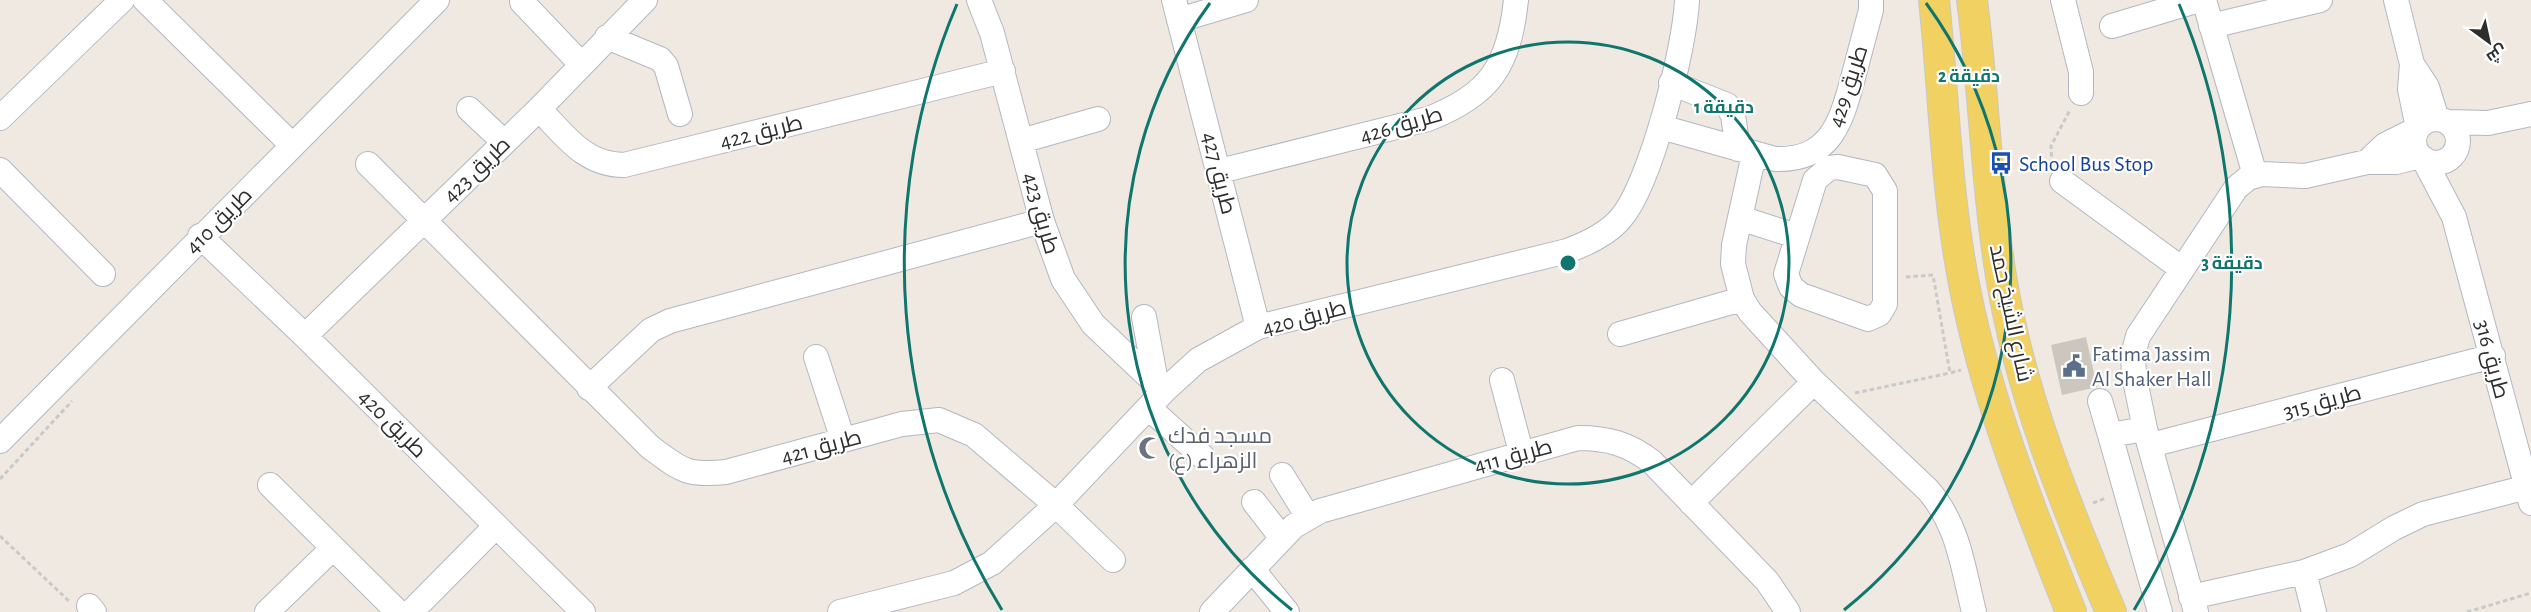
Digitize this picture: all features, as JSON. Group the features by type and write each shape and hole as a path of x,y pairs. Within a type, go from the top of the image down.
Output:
{"main road":[{"name":"شارع الشيخ حمد","path":"1934,0 1950,196 1975,334 2018,478 2071,612"},
{"name":"شارع الشيخ حمد","path":"1972,0 1992,205 2001,277 2013,333 2047,450 2111,612"}],"street":[{"path":"0,118 122,0"},
{"path":"145,0 292,145"},
{"name":"طريق 410","path":"0,441 437,0"},
{"name":"طريق 423","path":"305,336 539,109 645,0"},
{"name":"طريق 423","path":"979,0 1003,71 1042,221 1063,279 1081,310 1156,394 1202,456"},
{"name":"طريق 427","path":"1246,0 1177,10 1220,171 1258,327"},
{"name":"طريق 426","path":"1220,171 1428,119 1459,107 1482,90 1504,58 1516,0"},
{"name":"طريق 420","path":"849,611 954,583 992,563 1056,505 1156,394 1198,360 1258,327 1567,251 1587,244 1619,222 1630,208 1662,127 1687,0"},
{"name":"طريق 429","path":"1662,127 1775,159 1790,160 1816,150 1836,129 1846,104 1871,10 1871,0"},
{"path":"2063,0 2081,72 2080,93"},
{"path":"2112,26 2199,0"},
{"path":"2204,0 2255,175"},
{"path":"2211,26 2320,0"},
{"path":"2396,0 2412,64 2427,87 2430,125 2414,146 2422,157 2436,163 2444,161 2455,151 2502,121"},
{"path":"522,2 581,64"},
{"path":"607,37 660,58 666,66 680,114"},
{"name":"طريق 422","path":"539,109 583,153 606,165 624,165 1003,71"},
{"path":"1671,82 1727,105 1746,151 1733,264 1742,299 1750,312 1823,390 1928,490 1944,509 1953,529 1974,612"},
{"path":"469,109 504,142"},
{"path":"2367,162 2385,145 2430,125 2502,121 2531,114"},
{"path":"1021,141 1098,119"},
{"path":"2430,125 2455,131 2455,151"},
{"name":"طريق 316","path":"2454,216 2455,151"},
{"path":"2422,157 2396,162 2367,162 2305,176 2255,175 2236,188 2143,327 2135,345 2134,375 2148,437 2194,604 2304,572 2350,555 2394,528 2423,514 2529,495"},
{"name":"طريق 316","path":"2422,157 2454,216 2529,495"},
{"name":"طريق 421","path":"368,164 650,447 683,472 702,475 726,472 902,424 939,420 974,435 1056,505 1113,560"},
{"path":"1838,167 1875,175 1885,191 1885,298 1882,309 1874,317 1862,319 1795,292 1786,274 1794,242 1812,189 1821,173 1838,167"},
{"path":"0,170 103,274"},
{"path":"2062,181 2182,269"},
{"path":"590,388 651,330 670,321 1042,221"},
{"path":"1738,226 1794,242"},
{"name":"طريق 420","path":"201,236 583,612"},
{"path":"1620,334 1742,299"},
{"path":"1144,317 1156,394"},
{"name":"طريق 315","path":"2110,435 2148,437 2493,356"},
{"path":"816,357 843,440"},
{"path":"1502,380 1521,452"},
{"path":"1691,503 1823,390"},
{"path":"2100,401 2160,612"},
{"name":"طريق 411","path":"1212,612 1282,538 1308,517 1333,506 1521,452 1578,438 1599,438 1618,442 1636,450 1652,462 1767,581 1788,612"},
{"path":"1282,475 1308,517"},
{"path":"270,484 398,612"},
{"path":"1254,502 1282,538"},
{"path":"411,612 496,526"},
{"path":"267,612 333,548"},
{"path":"1252,569 1287,612"},
{"path":"2304,572 2314,612"}],"path":[{"path":"2062,181 2052,165 2051,146 2080,93"},
{"path":"1905,277 1920,276"},
{"path":"1823,390 1950,373"},
{"path":"0,536 78,610 91,609"},
{"path":"2467,612 2531,593"}],"building":[{"name":"Fatima Jassim Al Shaker Hall","path":"2086,337 2097,387 2062,395 2051,345"}],"place":[{"name":"School Bus Stop","path":"2001,163"},
{"name":"Fatima Jassim Al Shaker Hall","path":"2074,366"},
{"name":"مسجد فدك الزهراء (ع)","path":"1150,448"}]}
